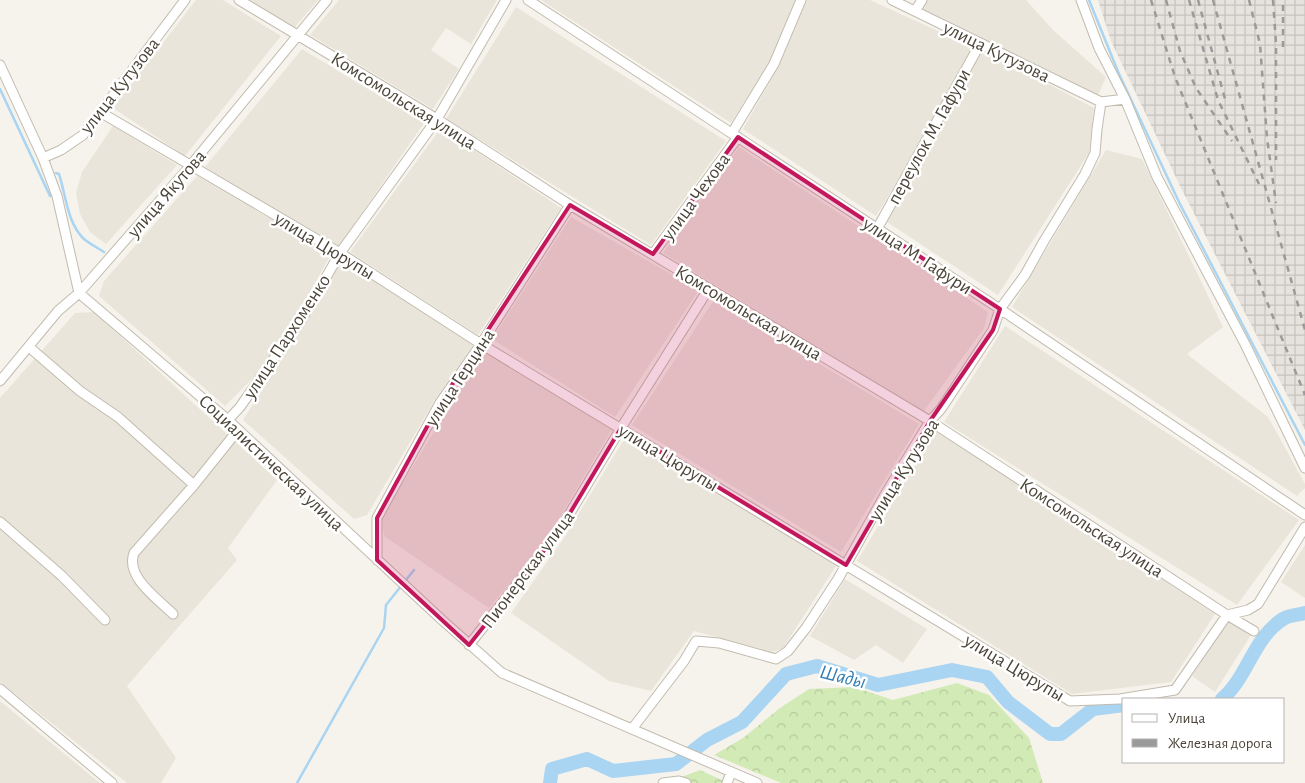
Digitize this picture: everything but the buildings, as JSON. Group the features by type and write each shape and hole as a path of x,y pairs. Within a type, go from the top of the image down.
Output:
{"street":[{"name":"улица Кутузова","path":"44,158 61,150 82,135 185,0"},
{"name":"Комсомольская улица","path":"239,0 437,118 570,205 930,421 1254,631"},
{"name":"улица Якутова","path":"0,381 58,311 79,293 191,165 327,0"},
{"name":"улица Пархоменко","path":"228,420 240,407 303,317 340,252 437,118 506,0"},
{"name":"улица М. Гафури","path":"528,0 1000,309 1305,515"},
{"name":"улица Чехова","path":"652,254 735,135 774,64 802,0"},
{"name":"улица Кутузова","path":"632,730 684,661 696,641 719,643 776,659 788,651 806,628 846,565 886,492 930,421 946,402 993,330 1000,309 1025,275 1095,154 1102,102 892,0"},
{"path":"915,11 922,0"},
{"path":"1081,0 1099,48 1125,99 1157,176 1245,344 1305,468"},
{"name":"переулок М. Гафури","path":"877,229 980,44"},
{"path":"0,65 44,158 57,196 79,293"},
{"path":"1102,102 1125,99"},
{"name":"улица Цюрупы","path":"100,112 340,252 481,344 1070,701 1122,699"},
{"name":"улица Герцина","path":"377,560 377,518 440,403 481,344 570,205"},
{"name":"Пионерская улица","path":"470,645 558,534 621,428 709,288"},
{"name":"Социалистическая улица","path":"79,293 228,420 411,592 502,673 757,783"},
{"path":"29,347 80,391 118,417 194,485"},
{"path":"172,614 139,580 131,560 134,553 194,485 238,430"},
{"path":"0,522 62,576 105,620"},
{"path":"1227,615 1248,610 1258,604 1305,527"},
{"name":"улица Цюрупы","path":"1126,698 1175,690 1227,615"},
{"path":"0,688 112,783"},
{"path":"727,783 731,772"},
{"path":"662,783 679,781 686,783"}],"highlighted area":[{"path":"738,137 1000,309 993,330 930,421 846,565 621,428 558,533 469,645 377,560 377,518 440,403 570,205 653,254"}],"shaded area":[{"path":"196,0 223,0 281,36 185,156 113,108"},
{"path":"250,0 318,0 294,28"},
{"path":"339,0 497,0 471,44 446,28 431,50 459,69 433,109 310,35"},
{"path":"541,0 795,0 769,62 731,123"},
{"path":"807,0 870,0 973,47 876,216 743,129 780,64"},
{"path":"928,0 1026,0 1053,30 1106,77 1098,95 921,10"},
{"path":"1098,0 1305,0 1305,430 1181,188 1111,41"},
{"path":"516,7 726,141 651,245 446,119"},
{"path":"302,49 424,123 339,246 205,167"},
{"path":"982,49 1094,108 1089,153 998,295 887,222"},
{"path":"113,126 177,165 106,244 90,232 80,214 76,193 82,172"},
{"path":"441,128 561,208 478,335 350,252"},
{"path":"739,147 988,312 984,328 924,411 663,253"},
{"path":"1106,150 1142,159 1223,327 1187,354 1268,417 1305,484 1305,488 1297,496 1012,307"},
{"path":"197,176 331,254 301,309 258,373 225,406 99,296 104,281"},
{"path":"571,217 699,290 615,417 492,339"},
{"path":"342,260 473,345 435,400 367,515 354,519 243,420 311,313"},
{"path":"714,300 919,424 841,552 632,425"},
{"path":"94,312 277,480 228,548 237,560 127,686 176,758 161,783 127,783 0,682 0,398 75,313"},
{"path":"1005,326 1299,520 1237,605 944,422"},
{"path":"483,351 612,429 544,544 489,608 384,536 382,517"},
{"path":"936,431 1215,614 1171,682 1072,694 857,561"},
{"path":"626,436 836,566 783,648 773,652 694,631 651,691 609,681 511,613 564,538"},
{"path":"1305,545 1305,598 1281,582"},
{"path":"845,579 927,629 903,663 876,645 854,660 810,636"},
{"path":"1229,620 1251,635 1215,692 1192,676"},
{"path":"0,701 100,783 0,783"}],"green space":[{"path":"957,683 989,695 1029,738 1043,783 781,783 714,755 743,738 780,708 809,689 854,687 893,700"},
{"path":"700,770 728,783 666,783"}],"waterway":[{"path":"1089,0 1119,74 1179,202 1305,445"},
{"path":"0,89 50,196"},
{"path":"56,173 59,174 70,217 78,232 86,241 104,252"},
{"path":"297,783 384,628 386,605 414,570"},
{"name":"Шады","path":"1223,698 1238,680 1264,636 1285,618 1305,613"},
{"name":"Шады","path":"550,783 552,769 587,759 613,771 676,764 707,740 742,722 786,674 817,666 878,685 952,670 987,677 1008,702 1050,734 1061,734 1093,709 1122,705"}],"railway":[{"path":"1151,0 1175,77 1305,395"},
{"path":"1166,0 1180,51 1196,88 1232,141"},
{"path":"1189,0 1218,100 1259,184"},
{"path":"1198,0 1225,99"},
{"path":"1213,0 1305,330"},
{"path":"1249,0 1260,44 1267,138 1276,203"},
{"path":"1273,0 1276,43 1276,160"},
{"path":"1283,0 1283,47"}]}
